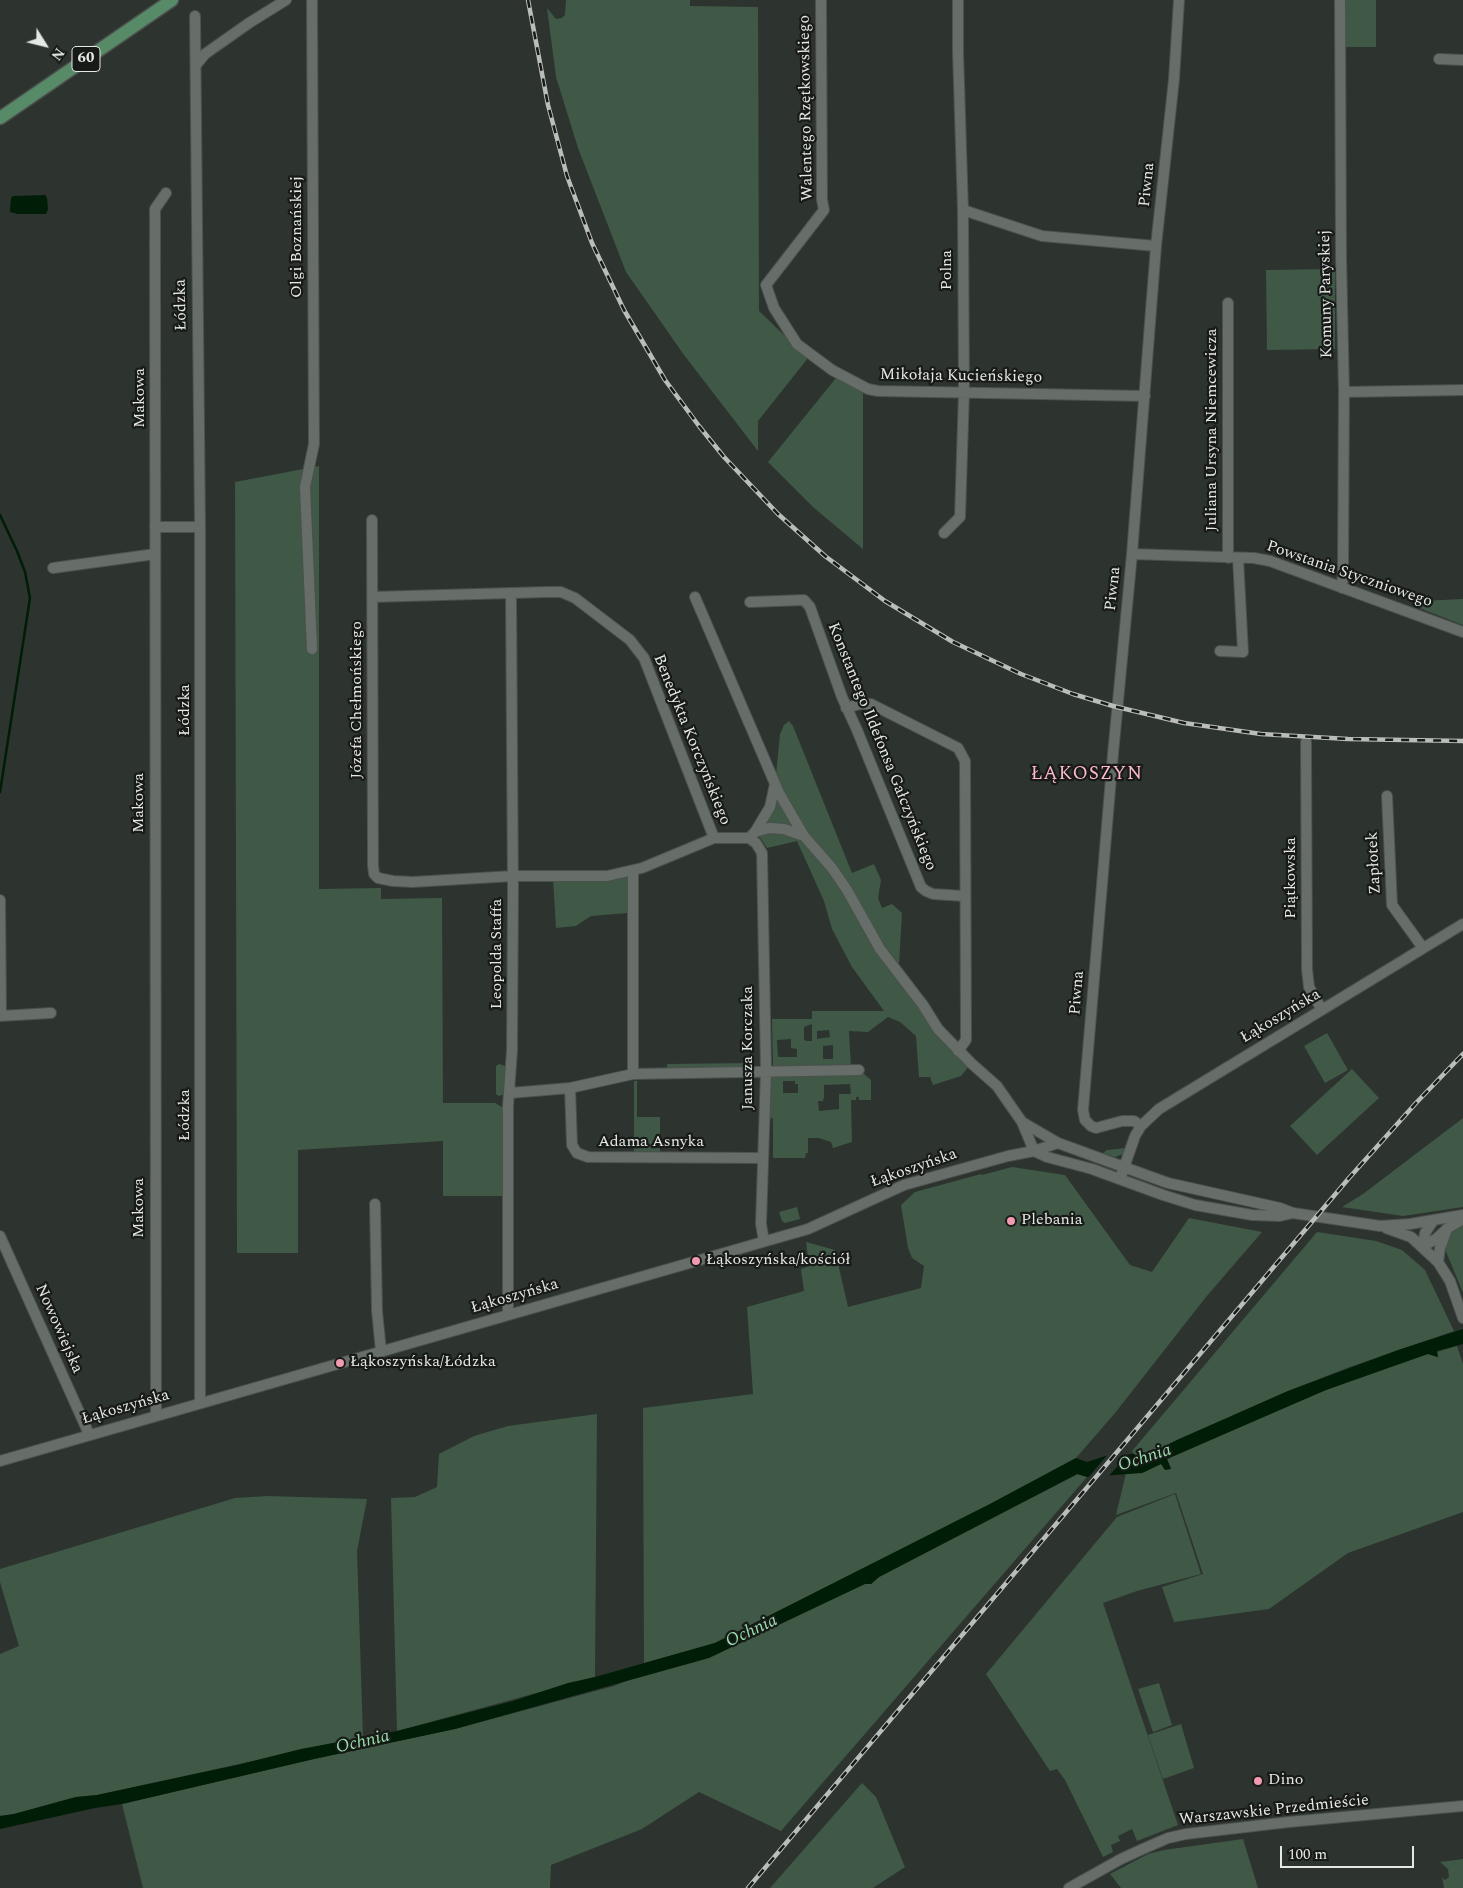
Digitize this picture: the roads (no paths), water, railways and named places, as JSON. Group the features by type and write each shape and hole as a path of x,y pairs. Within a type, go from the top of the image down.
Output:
{"main road":[{"name":"60","path":"0,118 172,0"}],"street":[{"path":"196,64 205,54 286,0"},
{"name":"Olgi Boznańskiej","path":"312,0 314,444 306,474 305,487 312,649"},
{"name":"Walentego Rzętkowskiego","path":"766,285 824,210 822,200 821,0"},
{"name":"Polna","path":"944,533 960,517 964,392 963,210 958,0"},
{"name":"Piwna","path":"1141,1126 1134,1121 1122,1121 1096,1128 1085,1120 1083,1110 1132,554 1156,246 1174,79 1179,0"},
{"name":"Komuny Paryskiej","path":"1340,0 1341,256 1344,392 1342,588"},
{"name":"Łódzka","path":"195,16 200,526 200,1403"},
{"path":"1439,59 1463,60"},
{"name":"Makowa","path":"156,1416 155,209 166,193"},
{"path":"963,210 1042,236 1156,246"},
{"name":"Mikołaja Kucieńskiego","path":"766,285 774,308 797,344 832,370 868,389 878,391 1145,396"},
{"name":"Juliana Ursyna Niemcewicza","path":"1220,651 1243,652 1233,558 1228,302"},
{"path":"1344,392 1463,390"},
{"name":"Józefa Chełmońskiego","path":"372,520 374,874 378,878 393,882 513,876"},
{"path":"155,527 200,526"},
{"path":"52,568 155,554"},
{"name":"Powstania Styczniowego","path":"1132,554 1254,558 1270,561 1463,632"},
{"name":"Benedykta Korczyńskiego","path":"372,597 554,592 567,594 575,598 630,640 644,658 714,838"},
{"name":"Leopolda Staffa","path":"508,1315 508,1106 512,1051 513,876 511,593"},
{"path":"695,597 779,793 804,836 832,868 847,890 880,949 923,1005 938,1029 958,1051 997,1086 1022,1122 1034,1151 1047,1157 1092,1169 1195,1205 1252,1215 1280,1216 1293,1213"},
{"name":"Konstantego Ildefonsa Gałczyńskiego","path":"750,602 804,600 810,606 846,708 921,886 933,894 964,896"},
{"path":"846,708 860,704 871,704 958,748 965,762 966,1040 958,1051"},
{"name":"Piątkowska","path":"1306,742 1307,968 1309,987 1322,1010"},
{"path":"752,835 770,807 775,780"},
{"name":"Zapłotek","path":"1387,796 1392,905 1423,948"},
{"path":"513,876 607,876 633,871 714,838 752,835 769,828 784,829 804,836"},
{"name":"Janusza Korczaka","path":"752,835 762,853 766,1071 762,1158 762,1224 764,1242"},
{"path":"633,871 633,1074"},
{"path":"0,900 1,1016 51,1013"},
{"name":"Łąkoszyńska","path":"1120,1180 1141,1126 1159,1109 1463,924"},
{"path":"510,1093 570,1088 633,1074 859,1070"},
{"name":"Adama Asnyka","path":"570,1088 572,1145 577,1153 588,1157 762,1158"},
{"path":"1022,1122 1058,1143 1168,1182 1280,1208 1293,1213 1380,1226 1405,1234 1423,1246 1438,1262 1450,1281 1461,1313"},
{"path":"1034,1129 1038,1141 1034,1151"},
{"name":"Łąkoszyńska","path":"0,1461 808,1229 904,1185 1058,1143"},
{"path":"375,1204 377,1311 381,1351"},
{"path":"1380,1226 1433,1221 1463,1215"},
{"path":"1423,1246 1436,1240 1448,1228 1463,1219"},
{"path":"1423,1246 1425,1233 1433,1221"},
{"path":"1438,1262 1440,1248 1448,1228"},
{"name":"Nowowiejska","path":"0,1236 89,1434"},
{"name":"Warszawskie Przedmieście","path":"1069,1888 1121,1859 1168,1838 1186,1834 1463,1806"}],"water":[{"path":"45,195 48,209 46,214 18,214 10,212 11,198 13,196"},
{"name":"Ochnia","path":"1463,1329 1463,1344 1437,1351 1438,1357 1428,1354 1326,1390 1167,1459 1171,1469 1165,1470 1161,1464 1142,1473 1087,1477 1077,1474 879,1577 871,1584 865,1584 709,1658 455,1729 314,1759 122,1804 95,1808 0,1829 0,1816 76,1797 97,1795 237,1765 301,1749 397,1731 513,1701 568,1683 715,1643 990,1504 1076,1458 1087,1462 1105,1456 1134,1454 1139,1459 1177,1440 1288,1391 1398,1350"}],"waterway":[{"path":"0,515 25,572 30,598 0,792"}],"railway":[{"path":"528,0 548,105 567,176 592,243 624,310 665,380 724,457 778,514 825,556 885,601 953,642 1021,674 1073,694 1113,706 1184,723 1261,734 1348,739 1463,741"},
{"path":"748,1888 1349,1178 1463,1054"}],"place":[{"name":"Plebania","path":"1011,1221"},
{"name":"Łąkoszyńska/kościół","path":"696,1261"},
{"name":"Łąkoszyńska/Łódzka","path":"340,1363"},
{"name":"Dino","path":"1258,1781"}],"district":[{"name":"ŁĄKOSZYN","path":"1087,775"}]}
